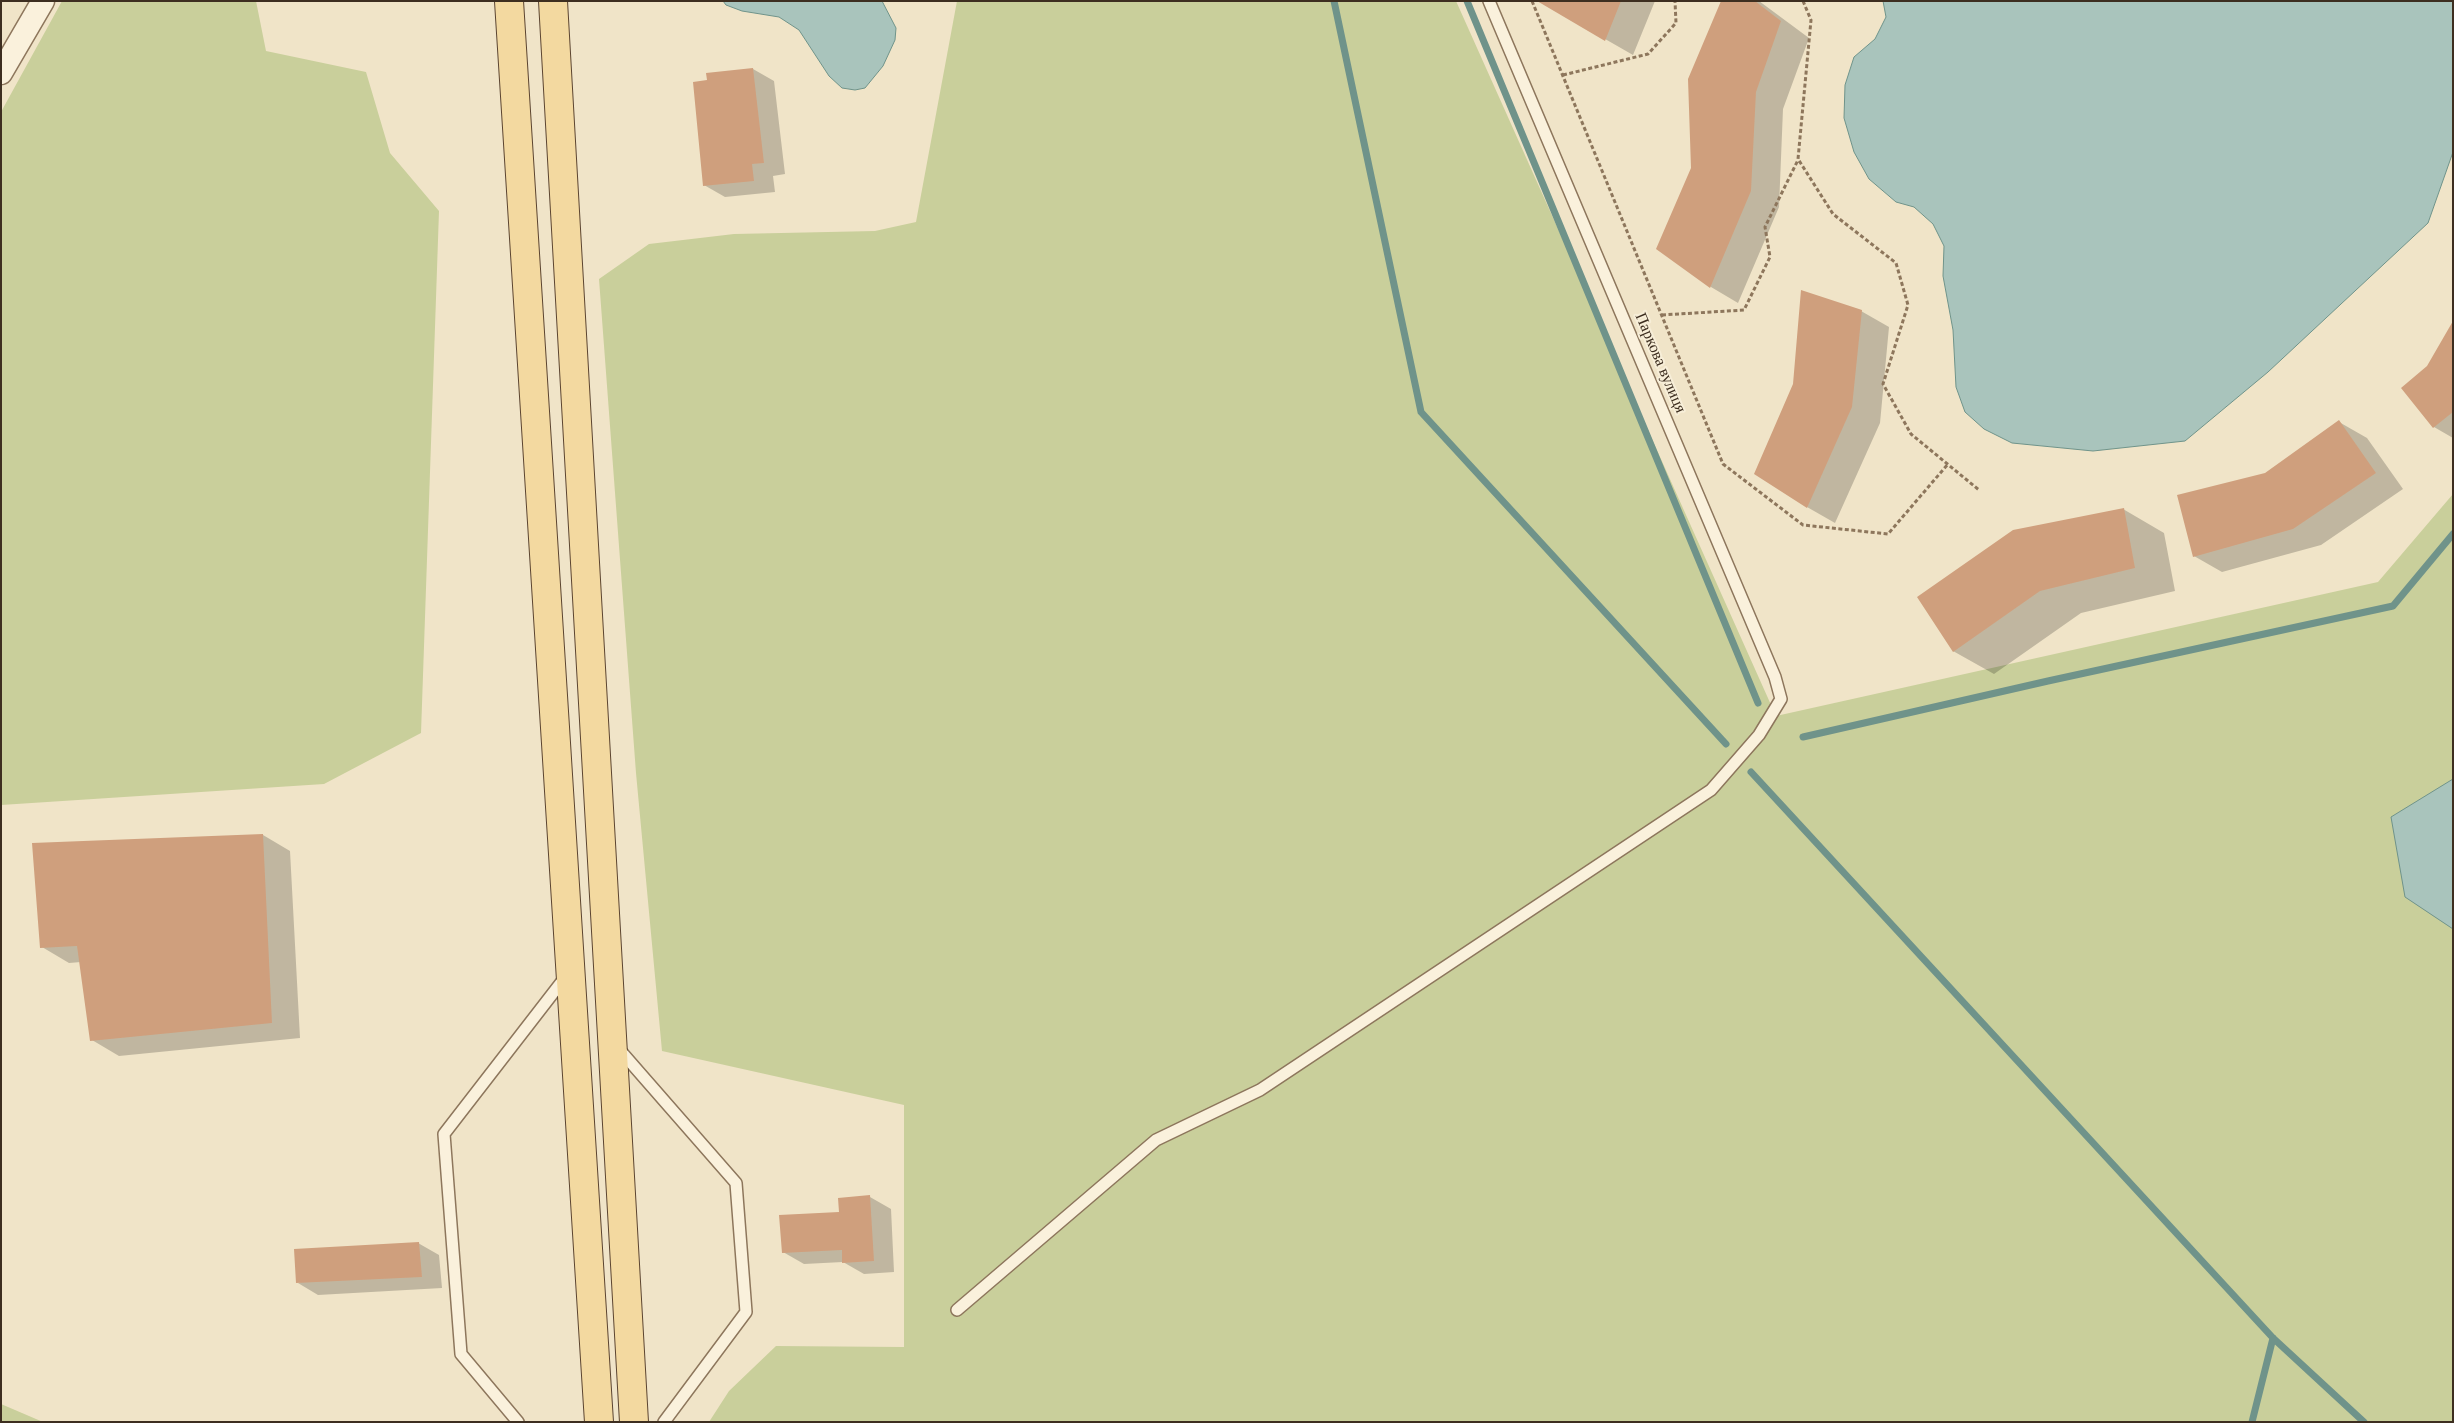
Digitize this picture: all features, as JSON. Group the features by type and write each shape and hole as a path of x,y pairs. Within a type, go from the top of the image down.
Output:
{"main road":[{"path":"509,1 572,967 599,1422"},
{"path":"553,1 634,1422"}],"street":[{"path":"1,73 43,1"}],"lane":[{"name":"Паркова вулиця","path":"957,1310 1156,1140 1260,1090 1711,790 1759,735 1780,699 1775,677 1489,1"},
{"path":"518,1422 460,1354 444,1134 572,967"},
{"path":"611,1040 736,1183 746,1312 664,1422"}],"path":[{"path":"1532,1 1724,464 1803,524 1888,534 1948,464"},
{"path":"1563,75 1648,54 1676,23 1675,1"},
{"path":"1662,315 1744,310 1770,257 1765,227 1798,159 1811,20 1803,1"},
{"path":"1798,159 1833,214 1896,263 1908,305 1883,384 1911,434 1979,490"}],"green space":[{"path":"62,1 256,1 266,51 366,72 390,153 439,211 421,733 324,784 1,805 1,112"},
{"path":"957,1 1456,1 1776,716 2378,582 2453,494 2453,1422 709,1422 729,1391 776,1346 904,1347 904,1105 662,1051 636,773 599,279 649,244 734,234 875,231 916,222"},
{"path":"1,1404 43,1422 1,1422"}],"water":[{"path":"723,1 882,1 896,28 895,40 883,66 865,88 855,90 842,88 829,76 799,30 779,17 742,11 726,5"},
{"path":"1883,1 2453,1 2453,152 2428,223 2268,372 2185,441 2093,451 2012,443 1984,429 1965,412 1956,387 1953,330 1943,276 1944,246 1933,224 1914,207 1896,202 1869,179 1854,152 1844,118 1845,85 1854,57 1875,39 1886,17"},
{"path":"2453,779 2453,929 2405,897 2391,817"}],"building":[{"path":"1537,1 1621,1 1605,41"},
{"path":"1721,1 1755,1 1781,21 1756,92 1751,191 1710,288 1656,249 1691,168 1688,79"},
{"path":"753,68 764,163 752,164 754,181 703,186 693,82 707,80 706,73"},
{"path":"1801,290 1862,310 1852,407 1807,508 1754,474 1793,384"},
{"path":"2453,321 2453,412 2433,428 2401,388 2427,366"},
{"path":"2339,420 2376,473 2293,529 2193,557 2177,495 2265,473"},
{"path":"2124,508 2135,568 2040,591 1953,652 1917,597 2013,530"},
{"path":"263,834 272,1023 90,1041 77,946 40,948 32,843"},
{"path":"870,1195 874,1261 842,1263 842,1250 782,1253 779,1215 839,1212 838,1198"},
{"path":"419,1242 422,1277 296,1283 294,1249"}],"waterway":[{"path":"1334,1 1421,412 1726,744"},
{"path":"1467,1 1758,703"},
{"path":"1803,737 2048,681 2393,606 2453,534"},
{"path":"1751,772 2273,1338 2364,1422"},
{"path":"2252,1422 2273,1338"}]}
